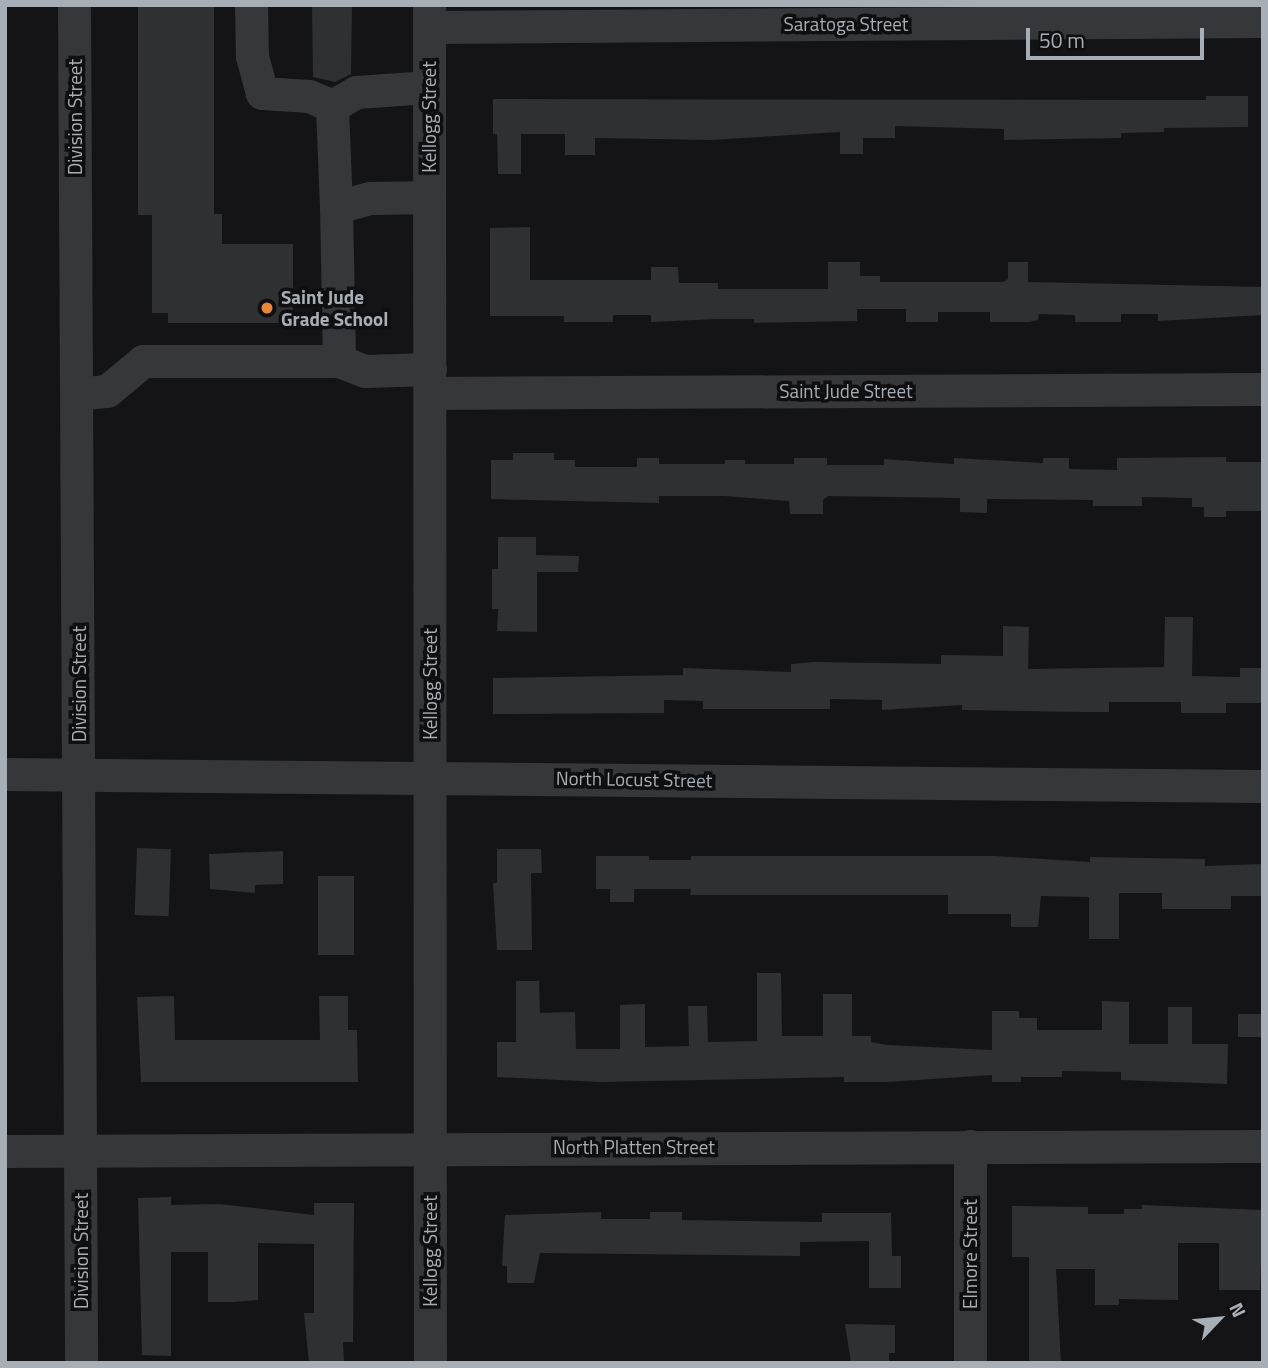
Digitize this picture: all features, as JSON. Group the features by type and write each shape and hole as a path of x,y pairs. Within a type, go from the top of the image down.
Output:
{"street":[{"name":"Division Street","path":"74,5 81,1363"},
{"path":"251,5 252,56 262,93 309,96 332,106"},
{"name":"Saratoga Street","path":"429,16 1263,21"},
{"name":"Kellogg Street","path":"429,16 430,1363"},
{"path":"332,106 356,92 429,88"},
{"path":"332,106 339,361"},
{"path":"336,207 370,198 429,197"},
{"name":"Saint Jude Street","path":"77,394 107,391 143,361 339,361 365,371 430,381 1263,389"},
{"name":"North Locust Street","path":"5,774 1263,786"},
{"name":"Elmore Street","path":"970,1146 970,1363"},
{"name":"North Platten Street","path":"5,1151 1263,1146"}],"building":[{"path":"138,5 214,5 214,214 222,214 222,244 293,244 293,323 168,323 168,313 152,313 152,215 138,215"},
{"path":"312,5 352,5 351,74 335,82 313,77"},
{"path":"1206,96 1248,96 1248,127 1164,128 1164,132 1121,133 1121,138 1004,140 1004,129 895,126 895,138 863,138 863,154 840,154 840,132 711,140 595,138 595,155 565,155 565,134 521,134 521,174 498,174 497,134 493,134 493,99 1206,100"},
{"path":"530,227 530,280 651,280 651,267 678,267 679,283 718,283 718,289 828,289 828,262 860,262 860,276 880,276 880,282 1003,282 1008,279 1008,262 1028,262 1028,282 1263,287 1263,315 1158,321 1158,314 1121,314 1121,322 1075,322 1075,315 1039,314 1038,320 1029,322 990,322 990,312 938,312 938,322 906,322 906,309 857,309 857,321 754,323 754,319 651,322 651,315 613,315 613,322 564,322 564,316 490,316 490,228"},
{"path":"513,453 554,453 554,460 575,460 575,467 637,467 637,458 659,458 659,464 725,464 725,460 745,460 745,464 794,464 794,458 827,458 827,465 884,465 884,459 954,464 954,458 1043,463 1043,458 1069,458 1069,469 1117,470 1117,458 1226,457 1226,462 1263,462 1263,511 1226,511 1226,517 1204,517 1204,507 1192,507 1192,498 1142,497 1142,506 1093,506 1093,500 987,499 987,513 960,512 960,498 828,496 823,500 823,514 790,514 789,501 724,496 659,496 659,503 491,499 491,460 513,460"},
{"path":"498,537 536,537 536,555 579,556 578,572 537,572 537,632 497,631 498,609 492,609 492,569 498,569"},
{"path":"1165,617 1193,617 1192,676 1240,677 1240,668 1263,668 1263,703 1226,703 1226,713 1181,713 1181,702 1109,702 1109,712 1084,712 962,710 962,705 882,710 882,700 830,699 830,709 703,709 703,701 664,700 664,713 493,714 493,678 683,675 683,668 791,672 791,664 814,662 941,664 941,655 1003,656 1003,626 1029,627 1028,669 1164,667"},
{"path":"137,848 171,849 169,916 135,915"},
{"path":"497,849 541,849 542,873 531,873 532,950 497,950 493,883 497,883"},
{"path":"283,851 283,884 255,885 255,893 210,889 209,854"},
{"path":"596,856 649,856 649,860 691,860 691,856 995,856 1090,862 1090,857 1205,859 1205,866 1263,864 1263,896 1231,896 1231,909 1162,909 1162,893 1119,893 1119,939 1089,939 1089,897 1041,896 1038,927 1011,927 1011,914 948,914 948,895 690,895 691,889 634,889 634,902 610,902 610,889 596,889"},
{"path":"318,876 354,876 354,955 318,955"},
{"path":"757,973 781,973 782,1036 823,1036 823,994 852,994 852,1036 871,1036 871,1042 887,1045 992,1050 992,1011 1019,1011 1019,1018 1037,1018 1037,1030 1102,1030 1102,1001 1129,1002 1129,1044 1168,1044 1168,1007 1192,1007 1192,1044 1228,1044 1227,1084 1121,1080 1121,1072 1062,1071 1062,1077 1021,1077 1021,1082 992,1082 992,1075 887,1082 844,1082 844,1077 601,1082 497,1077 497,1042 516,1042 516,981 539,981 540,1013 575,1012 576,1049 620,1049 620,1005 645,1004 645,1047 689,1046 688,1006 707,1006 708,1042 757,1041"},
{"path":"174,996 175,1040 320,1040 319,996 348,996 348,1030 357,1030 358,1082 141,1082 137,997"},
{"path":"1238,1014 1263,1014 1263,1037 1238,1037"},
{"path":"171,1197 171,1205 220,1204 314,1215 314,1203 354,1203 353,1342 343,1342 344,1363 309,1363 304,1313 314,1313 314,1244 258,1243 258,1300 233,1302 208,1302 208,1252 171,1252 171,1356 142,1355 138,1198"},
{"path":"1142,1205 1263,1210 1260,1290 1219,1290 1219,1243 1178,1243 1178,1300 1119,1299 1119,1305 1095,1305 1095,1269 1056,1269 1061,1363 1029,1363 1029,1257 1012,1257 1012,1206 1088,1207 1088,1214 1124,1214 1124,1209 1142,1209"},
{"path":"601,1212 601,1219 650,1219 650,1212 682,1212 682,1220 822,1222 822,1213 891,1213 892,1256 901,1256 901,1288 869,1288 869,1241 800,1242 800,1256 540,1253 534,1283 507,1283 507,1266 502,1266 505,1215"},
{"path":"845,1324 895,1325 895,1353 889,1353 889,1363 851,1363"}],"place":[{"name":"Saint Jude Grade School","path":"267,308"}]}
